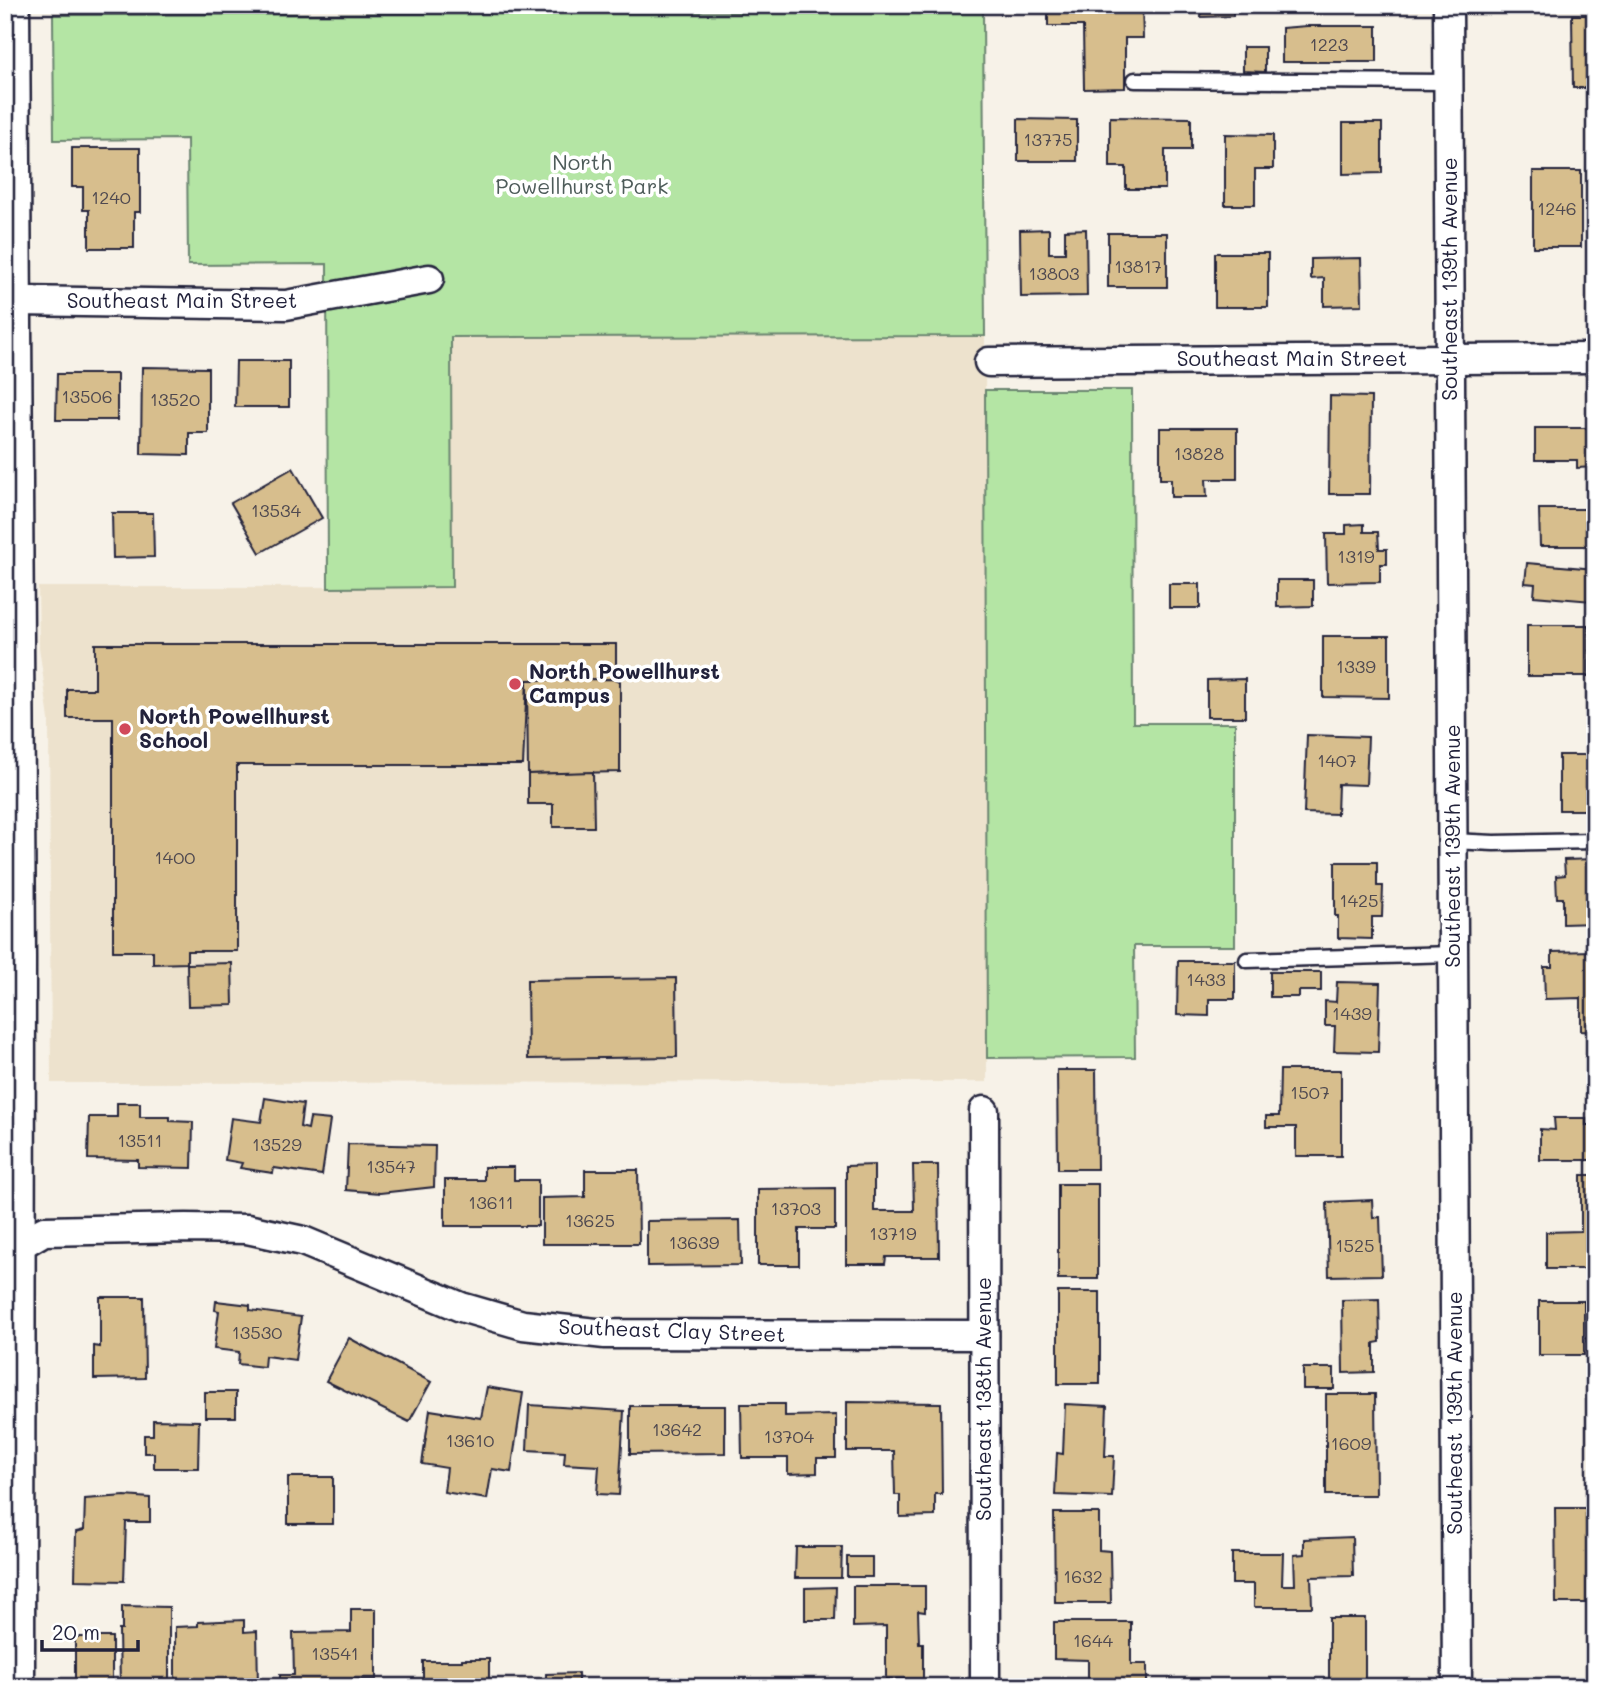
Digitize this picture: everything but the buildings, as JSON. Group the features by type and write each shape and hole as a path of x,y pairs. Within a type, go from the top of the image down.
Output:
{"street":[{"path":"15,5 17,301 13,1249 20,1687"},
{"name":"Southeast 139th Avenue","path":"1448,5 1457,1687"},
{"name":"Southeast Main Street","path":"17,301 286,304 429,279"},
{"name":"Southeast Main Street","path":"989,362 1595,358"},
{"name":"Southeast 138th Avenue","path":"984,1111 985,1687"},
{"name":"Southeast Clay Street","path":"13,1249 44,1231 247,1229 303,1241 461,1307 523,1325 605,1334 984,1335"}],"lane":[{"path":"1135,80 1449,82"},
{"path":"1452,841 1595,841"},
{"path":"1247,960 1453,954"}],"shaded area":[{"name":"North Powellhurst Campus","path":"985,336 987,1082 51,1083 49,720 39,647 38,587 451,587 451,337"}],"green space":[{"name":"North Powellhurst Park","path":"983,11 985,336 451,337 452,587 328,588 327,264 188,265 187,139 54,140 53,15"},
{"path":"985,390 1132,390 1133,723 1235,723 1235,946 1134,946 1135,1057 987,1058"}],"place":[{"name":"North Powellhurst Campus","path":"515,684"},
{"name":"North Powellhurst School","path":"125,729"}]}
